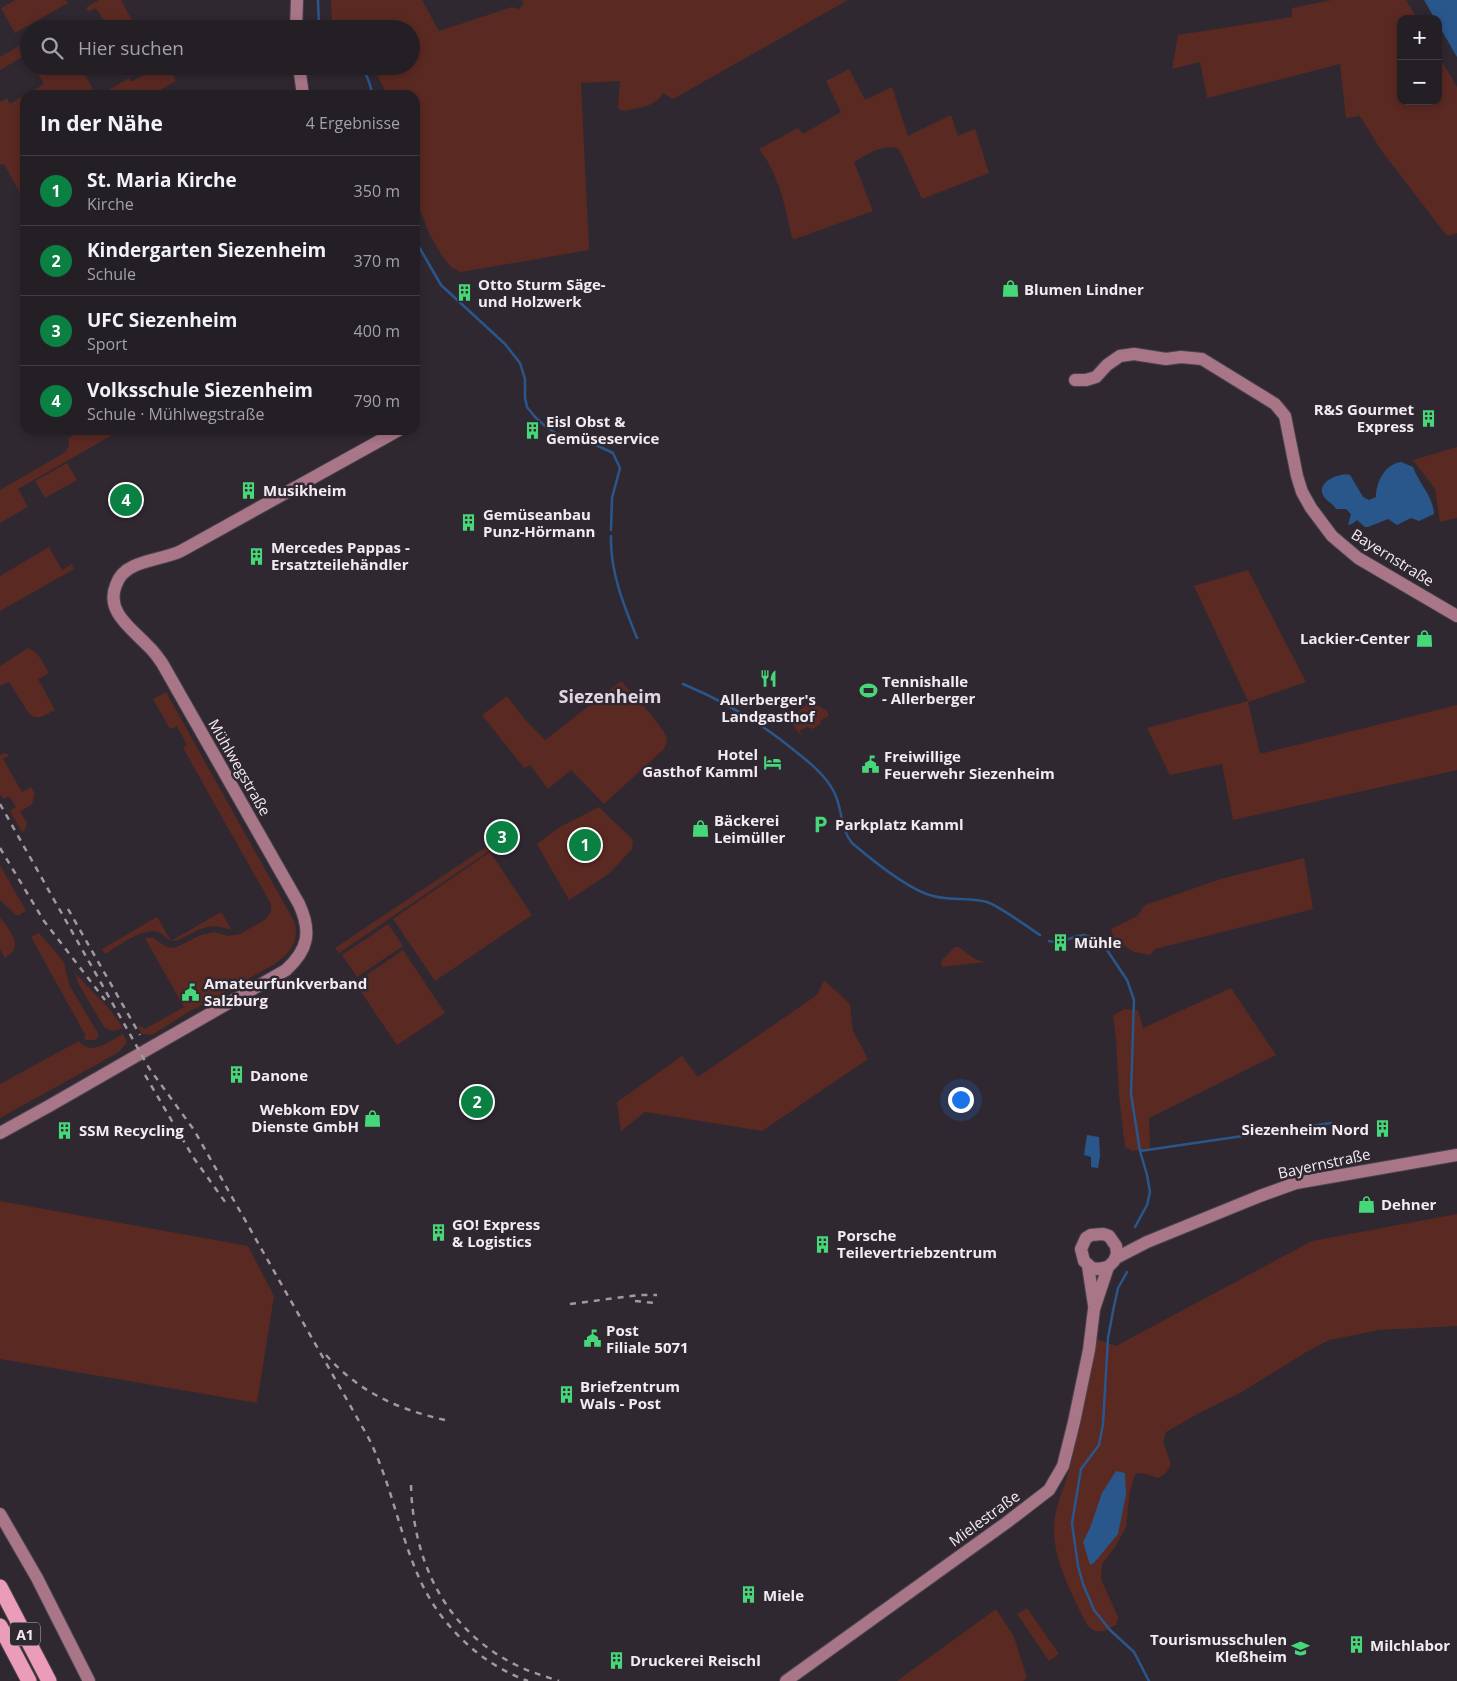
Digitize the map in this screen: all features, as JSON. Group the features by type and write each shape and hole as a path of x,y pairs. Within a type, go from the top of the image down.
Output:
{"highway":[{"name":"A1","path":"0,1587 49,1681"},
{"name":"A1","path":"0,1626 29,1681"}],"street":[{"path":"296,20 297,0"},
{"path":"301,75 302,90"},
{"name":"Bayernstraße","path":"1075,380 1086,380 1096,377 1107,365 1120,356 1134,354 1166,359 1181,357 1202,359 1275,404 1285,416 1302,492 1310,508 1332,536 1358,558 1457,616"},
{"name":"Mühlwegstraße","path":"0,1133 286,970 298,960 305,946 307,930 306,921 299,904 162,663 116,610 114,590 124,572 132,566 168,557 181,551 390,435"},
{"name":"Bayernstraße","path":"1113,1257 1296,1183 1457,1155"},
{"name":"Mielestraße","path":"786,1681 1049,1490 1063,1466 1072,1432 1094,1310 1113,1257 1109,1236 1103,1234 1091,1235 1082,1244 1081,1256 1088,1266 1094,1310"},
{"path":"1088,1266 1098,1270 1113,1257"},
{"path":"0,1514 37,1578 89,1681"}],"shaded area":[{"path":"15,0 66,0 68,3 38,20 20,20 20,30 15,33 1,8"},
{"path":"99,0 121,0 132,20 104,20 96,8 90,11 86,10 87,7"},
{"path":"331,0 422,0 439,31 512,7 519,9 524,3 521,0 848,0 673,99 663,93 660,98 651,104 623,111 618,108 620,81 581,83 589,250 461,272 451,267 442,256 430,235 420,210 420,90 385,90 377,75 420,75 420,20 332,20"},
{"path":"1332,0 1406,0 1415,15 1397,15 1397,105 1442,105 1442,62 1457,87 1457,233 1447,236 1381,150 1360,116 1346,118 1340,64 1207,98 1200,62 1172,69 1178,35 1292,17 1292,8"},
{"path":"20,46 20,58 0,70 0,57"},
{"path":"849,69 865,100 892,87 908,136 951,115 958,136 975,129 989,173 922,199 899,149 881,148 854,162 873,211 795,239 792,238 784,202 772,169 759,149 798,128 803,134 841,112 826,81"},
{"path":"39,75 85,75 93,90 34,90 44,84"},
{"path":"143,75 173,75 176,81 160,90 109,90 129,78 131,82"},
{"path":"7,98 10,104 20,98 20,193 4,164 0,165 0,102"},
{"path":"74,435 112,435 18,489 28,507 0,523 0,490 64,453 69,446 68,438"},
{"path":"1457,447 1457,518 1440,522 1435,489 1413,460"},
{"path":"67,463 77,480 45,498 35,481"},
{"path":"49,547 62,570 72,564 74,569 0,611 0,576"},
{"path":"1248,570 1306,682 1248,702 1260,754 1457,705 1457,770 1233,820 1222,764 1170,775 1147,728 1248,701 1194,586"},
{"path":"28,648 38,655 49,673 38,679 55,710 40,717 30,715 9,682 0,686 0,666"},
{"path":"621,681 654,719 667,740 663,750 604,804 571,770 548,789 530,765 524,768 482,715 507,696 526,721 545,740"},
{"path":"166,692 295,923 296,936 292,947 279,961 152,1035 142,1034 138,1027 140,1026 145,1029 184,1007 145,938 153,938 166,947 175,948 201,935 214,932 228,936 240,934 266,919 271,912 271,904 183,748 187,745 177,726 170,729 153,699"},
{"path":"810,701 827,711 829,716 820,721 821,723 813,729 807,727 800,730 802,736 793,721 797,713"},
{"path":"4,753 10,755 3,759 22,792 31,787 35,794 32,804 20,812 27,823 25,830 22,832 10,811 16,807 9,796 3,799 0,794 0,755"},
{"path":"599,807 633,840 632,849 610,873 569,900 537,844 560,827"},
{"path":"486,847 489,851 339,953 335,948"},
{"path":"490,852 532,915 435,981 393,919"},
{"path":"1304,858 1313,909 1155,949 1150,955 1134,952 1114,939 1111,929 1137,916 1145,905 1224,878"},
{"path":"0,865 26,911 19,915 16,915 0,900"},
{"path":"221,912 232,930 210,926 172,941"},
{"path":"157,917 171,940 158,932 152,931 131,938 105,954 102,949"},
{"path":"0,918 10,931 15,943 12,952 5,958 0,949"},
{"path":"388,924 403,946 357,977 342,955"},
{"path":"39,933 64,962 69,985 98,1033 98,1037 95,1040 86,1040 84,1038 86,1036 31,937"},
{"path":"955,947 959,947 975,959 985,962 942,967 941,961"},
{"path":"403,950 445,1013 397,1045 355,983"},
{"path":"75,973 110,1010 123,1028 109,1030 104,1027 78,983"},
{"path":"824,980 850,1004 853,1031 868,1059 762,1131 645,1112 621,1131 617,1102 682,1056 698,1077 817,995"},
{"path":"1231,988 1276,1055 1149,1118 1150,1148 1132,1151 1125,1147 1113,1016 1124,1009 1138,1010 1143,1028"},
{"path":"123,1034 127,1042 119,1052 0,1118 0,1084 79,1041 84,1046 95,1048"},
{"path":"0,1201 248,1246 274,1296 257,1403 0,1359"},
{"path":"1457,1214 1457,1326 1379,1330 1329,1340 1240,1393 1166,1432 1163,1442 1171,1464 1166,1473 1158,1478 1142,1473 1135,1474 1130,1491 1126,1527 1115,1547 1102,1564 1101,1579 1118,1617 1116,1625 1098,1631 1087,1625 1061,1568 1055,1544 1054,1523 1074,1450 1096,1339 1116,1346 1312,1241"},
{"path":"1027,1608 1059,1654 1049,1661 1017,1614"},
{"path":"996,1609 1014,1637 1027,1678 1023,1681 897,1681"}],"water":[{"path":"1424,0 1457,0 1457,57 1442,31 1442,15 1433,15"},
{"path":"1401,462 1413,467 1431,501 1434,514 1419,521 1411,518 1397,525 1388,519 1368,527 1365,527 1357,520 1348,525 1351,514 1346,509 1336,509 1322,493 1322,488 1329,480 1340,475 1350,475 1363,497 1369,500 1376,497 1378,485 1386,470 1395,463"},
{"path":"1087,1135 1099,1137 1100,1156 1098,1168 1091,1167 1091,1157 1084,1155"},
{"path":"1116,1471 1125,1473 1126,1495 1118,1534 1094,1563 1090,1565 1083,1542 1102,1493"}],"waterway":[{"path":"318,0 319,20"},
{"path":"366,75 372,90"},
{"path":"420,249 441,285 505,344 520,363 525,379 527,407 535,417 557,434 596,445 613,453 620,468 612,498 611,530"},
{"path":"611,536 615,576 637,638"},
{"path":"683,684 727,705 755,722 811,764 833,790 845,830 852,843 891,874 913,888 933,896 993,904 1040,935"},
{"path":"1049,941 1058,943 1084,935 1098,940 1127,980 1134,1000 1131,1094 1140,1151 1150,1192 1147,1205 1135,1227"},
{"path":"1140,1151 1331,1123"},
{"path":"1127,1272 1118,1288 1108,1338 1103,1424 1099,1445 1081,1469 1072,1523 1078,1566 1094,1610 1110,1630 1134,1652 1149,1681"}],"railway":[{"path":"0,804 149,1068 194,1130 368,1437 376,1453 410,1556 425,1591 461,1639 492,1663 528,1681"},
{"path":"0,848 44,921 105,1000"},
{"path":"68,909 140,1035"},
{"path":"145,1075 193,1157 228,1206"},
{"path":"570,1304 639,1295 657,1295"},
{"path":"635,1301 656,1303"},
{"path":"326,1355 365,1389 395,1404 427,1416 445,1420"},
{"path":"411,1485 413,1513 418,1540 426,1566 452,1613 470,1633 491,1650 516,1665 559,1681"}],"place":[{"name":"Blumen Lindner","path":"1010,289"},
{"name":"Otto Sturm Säge- und Holzwerk","path":"464,293"},
{"name":"R&S Gourmet Express","path":"1428,418"},
{"name":"Eisl Obst & Gemüseservice","path":"532,430"},
{"name":"Musikheim","path":"249,490"},
{"name":"Volksschule Siezenheim","path":"126,500"},
{"name":"Gemüseanbau Punz-Hörmann","path":"469,523"},
{"name":"Mercedes Pappas - Ersatzteilehändler","path":"257,556"},
{"name":"Lackier-Center","path":"1424,638"},
{"name":"Allerberger's Landgasthof","path":"768,678"},
{"name":"Tennishalle - Allerberger","path":"868,690"},
{"name":"Hotel Gasthof Kamml","path":"772,763"},
{"name":"Freiwillige Feuerwehr Siezenheim","path":"870,765"},
{"name":"Parkplatz Kamml","path":"821,824"},
{"name":"Bäckerei Leimüller","path":"700,829"},
{"name":"UFC Siezenheim","path":"502,837"},
{"name":"St. Maria Kirche","path":"585,845"},
{"name":"Mühle","path":"1060,942"},
{"name":"Amateurfunkverband Salzburg","path":"190,992"},
{"name":"Danone","path":"236,1075"},
{"name":"Kindergarten Siezenheim","path":"477,1102"},
{"name":"Webkom EDV Dienste GmbH","path":"373,1118"},
{"name":"Siezenheim Nord","path":"1383,1129"},
{"name":"SSM Recycling","path":"65,1130"},
{"name":"Dehner","path":"1367,1204"},
{"name":"GO! Express & Logistics","path":"438,1233"},
{"name":"Porsche Teilevertriebzentrum","path":"823,1244"},
{"name":"Post Filiale 5071","path":"592,1339"},
{"name":"Briefzentrum Wals - Post","path":"566,1395"},
{"name":"Miele","path":"749,1595"},
{"name":"Milchlabor","path":"1356,1645"},
{"name":"Tourismusschulen Kleßheim","path":"1301,1648"},
{"name":"Druckerei Reischl","path":"616,1660"}],"district":[{"name":"Siezenheim","path":"610,696"}]}
